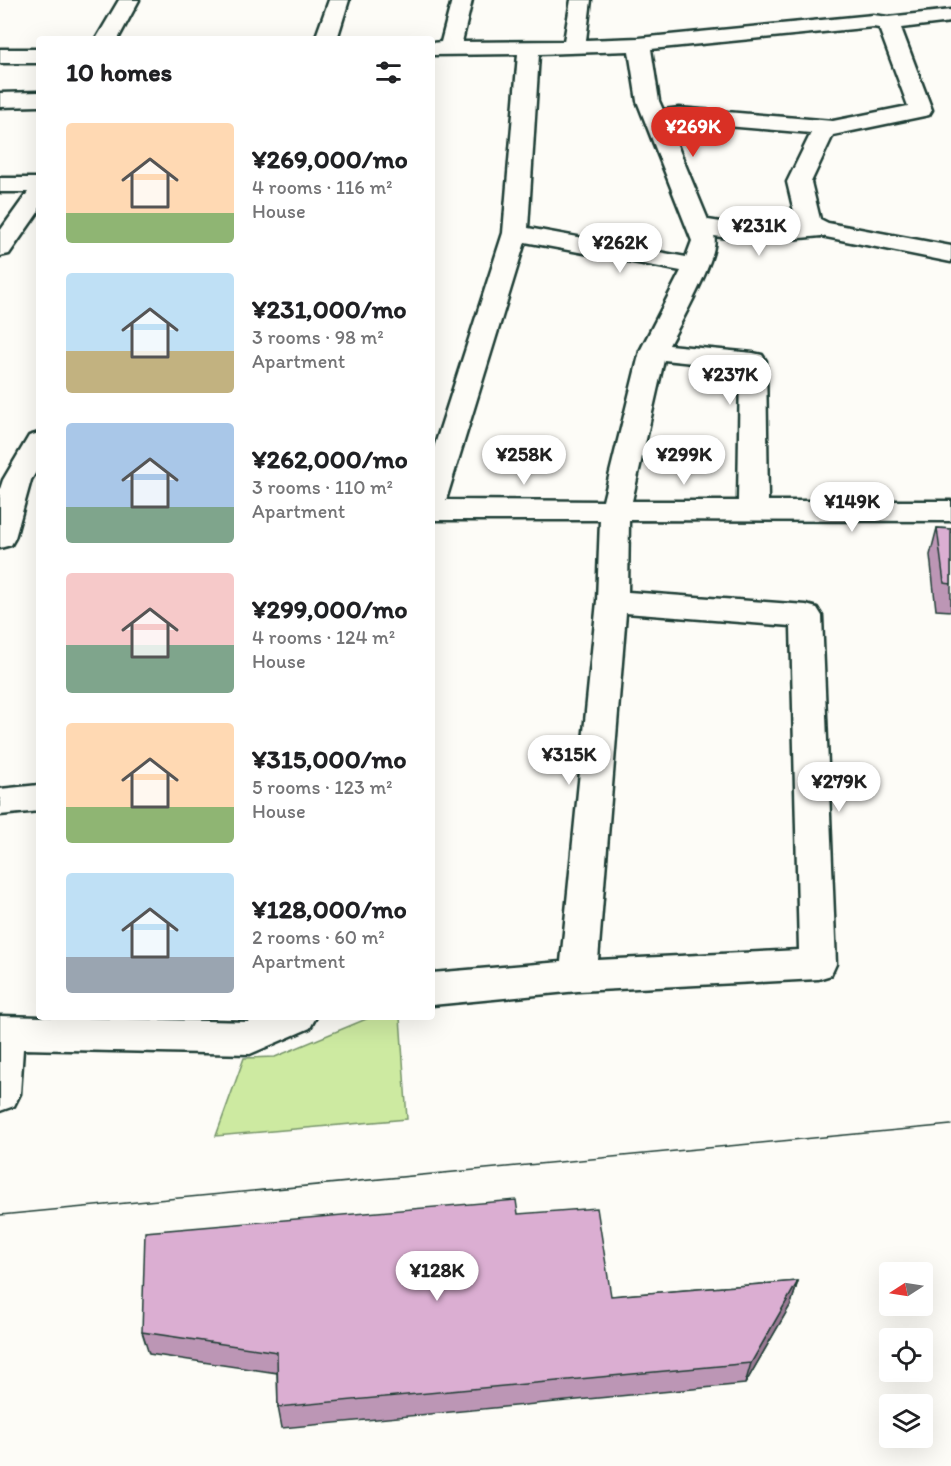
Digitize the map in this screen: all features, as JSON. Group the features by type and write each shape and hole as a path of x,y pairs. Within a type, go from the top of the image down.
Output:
{"street":[{"path":"109,36 129,0"},
{"path":"327,36 339,0"},
{"path":"462,0 441,49 639,44 951,16"},
{"path":"574,47 581,0"},
{"path":"850,0 881,22 921,110 824,130 799,182 809,223 821,229 951,254"},
{"path":"578,976 612,601 615,510 653,351 696,266 704,241 648,101 639,44"},
{"path":"435,489 515,233 529,48"},
{"path":"0,56 36,56"},
{"path":"0,100 36,99"},
{"path":"655,118 679,115 832,128"},
{"path":"0,185 36,185"},
{"path":"0,249 36,198"},
{"path":"698,226 759,235 821,229"},
{"path":"515,233 696,266"},
{"path":"653,351 753,361 753,509"},
{"path":"0,538 19,480 36,448"},
{"path":"435,510 951,511"},
{"path":"435,989 578,976 818,964 806,616 612,601"},
{"path":"0,802 36,798"},
{"path":"0,1094 3,1032 250,1038 290,1020"}],"green space":[{"path":"364,1020 400,1020 407,1119 216,1136 244,1058 275,1057"}],"building":[{"path":"937,528 951,529 951,584 944,583"},
{"path":"516,1200 518,1214 597,1208 611,1296 798,1281 751,1363 278,1407 277,1352 142,1332 145,1232"}],"tram line":[{"path":"0,1215 951,1125"}]}
